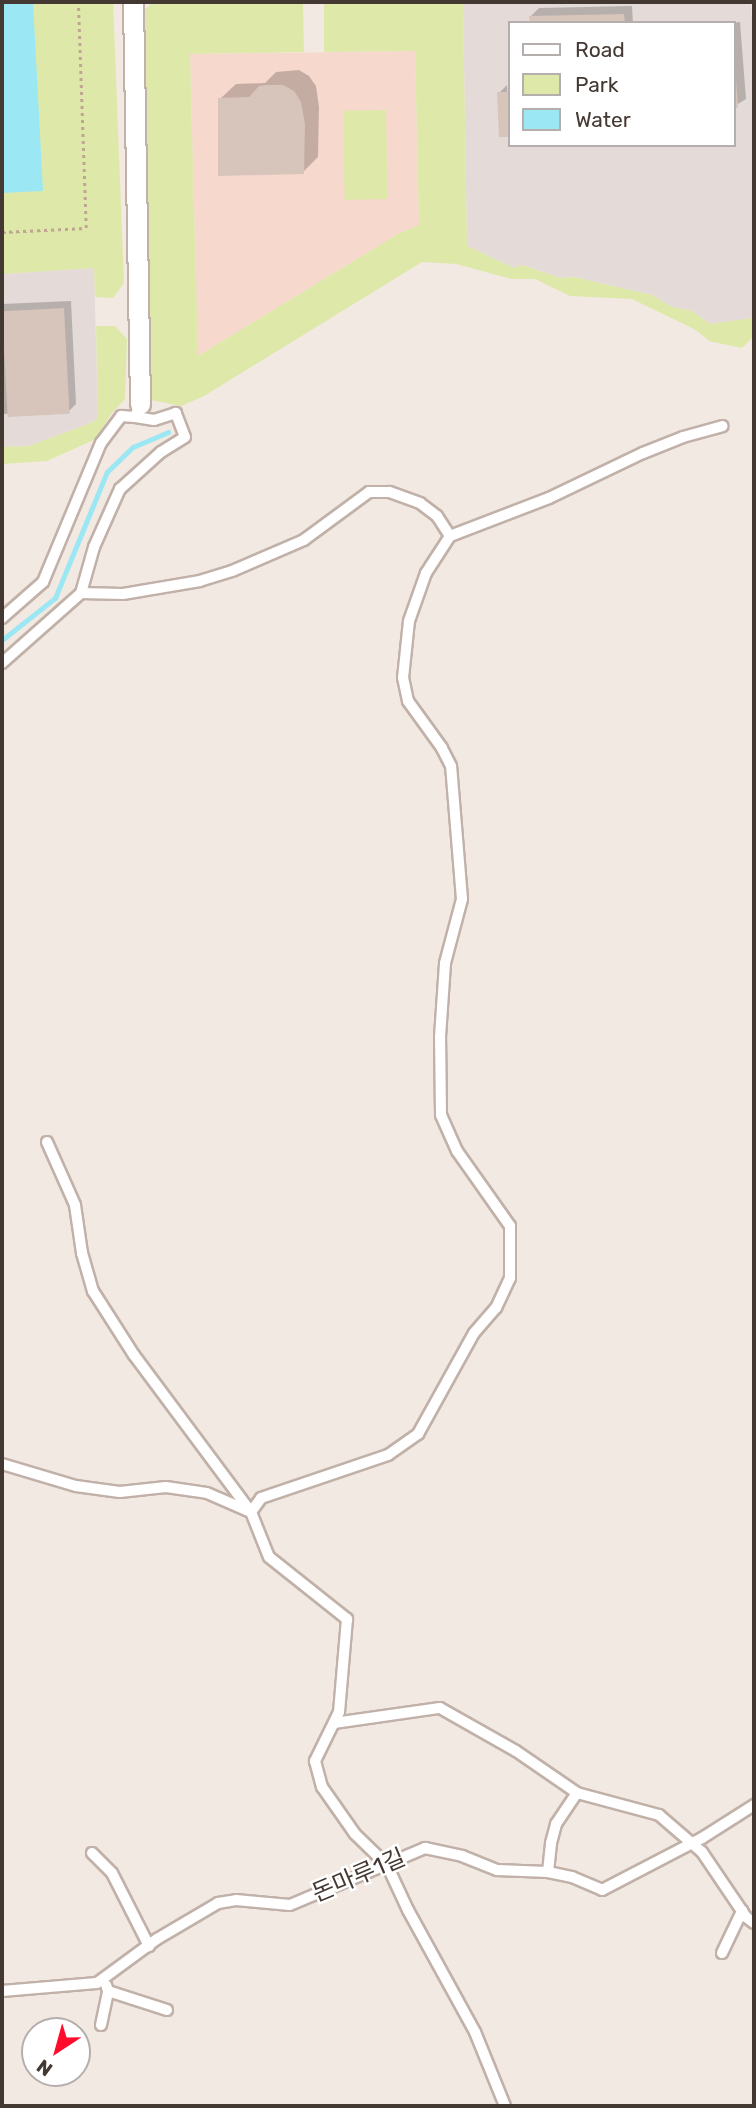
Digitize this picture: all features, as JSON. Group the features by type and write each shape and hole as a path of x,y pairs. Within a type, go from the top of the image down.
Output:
{"street":[{"path":"134,2 138,411"}],"lane":[{"path":"2,618 37,591 43,582 101,443 121,416 138,411 154,420 176,413 186,437 161,452 120,489 94,547 81,593 2,663"},
{"path":"251,1511 261,1498 388,1455 418,1434 474,1333 496,1308 510,1278 510,1226 457,1151 441,1115 440,1037 445,963 462,899 451,766 442,748 408,701 402,678 409,621 426,573 450,536 549,498 683,436 723,426"},
{"path":"81,593 123,594 200,581 232,571 304,540 369,492 390,492 420,503 437,516 450,536"},
{"path":"47,1142 75,1205 82,1253 93,1291 134,1355 251,1511 269,1557 347,1619 339,1712 316,1761 322,1787 355,1834 387,1865 408,1910 475,2032 505,2106"},
{"path":"2,1464 76,1486 120,1492 166,1487 207,1493 251,1511"},
{"path":"334,1723 440,1708 516,1751 577,1793 659,1815 675,1827 690,1845 702,1852 742,1911 754,1923"},
{"path":"548,1872 556,1824 577,1793"},
{"name":"돈마루1길","path":"2,1991 97,1983 149,1946 218,1903 236,1900 290,1905 425,1848 462,1856 497,1870 548,1872 572,1877 602,1890 690,1845 754,1805"},
{"path":"92,1853 113,1874 149,1946"},
{"path":"722,1953 742,1911"},
{"path":"101,2025 108,1991 103,1980"},
{"path":"108,1991 167,2010"}],"path":[{"path":"2,232 86,228 78,2"}],"shaded area":[{"path":"463,2 751,2 754,60 754,318 710,324 692,311 672,307 652,295 574,277 560,278 523,265 514,268 467,246"},
{"path":"415,51 419,225 398,234 198,356 190,54"},
{"path":"94,268 98,418 29,446 2,447 2,274"}],"green space":[{"path":"2,2 113,2 124,283 113,298 95,297 94,268 2,274"},
{"path":"324,2 463,2 467,246 514,268 522,265 560,278 574,277 652,295 672,307 692,311 710,324 754,318 754,336 742,348 709,341 696,330 632,299 570,296 535,279 512,279 456,264 422,262 204,396 181,406 151,400 141,13 151,4 303,3 304,52 190,54 198,356 398,234 419,225 415,51 324,52"},
{"path":"386,110 388,199 345,200 343,111"},
{"path":"96,326 115,326 127,339 125,399 111,414 96,439 47,461 2,464 2,447 29,446 98,418"}],"water":[{"path":"2,2 33,2 43,191 2,193"}],"building":[{"path":"624,14 625,21 530,21 529,16"},
{"path":"735,64 738,108 735,108"},
{"path":"283,85 294,91 301,102 305,124 304,174 218,176 218,98 249,97 259,86"},
{"path":"497,92 508,92 508,137 499,137"},
{"path":"64,308 70,414 8,417 2,311"}],"waterway":[{"path":"2,640 55,598 107,472 133,447 168,432"}]}
